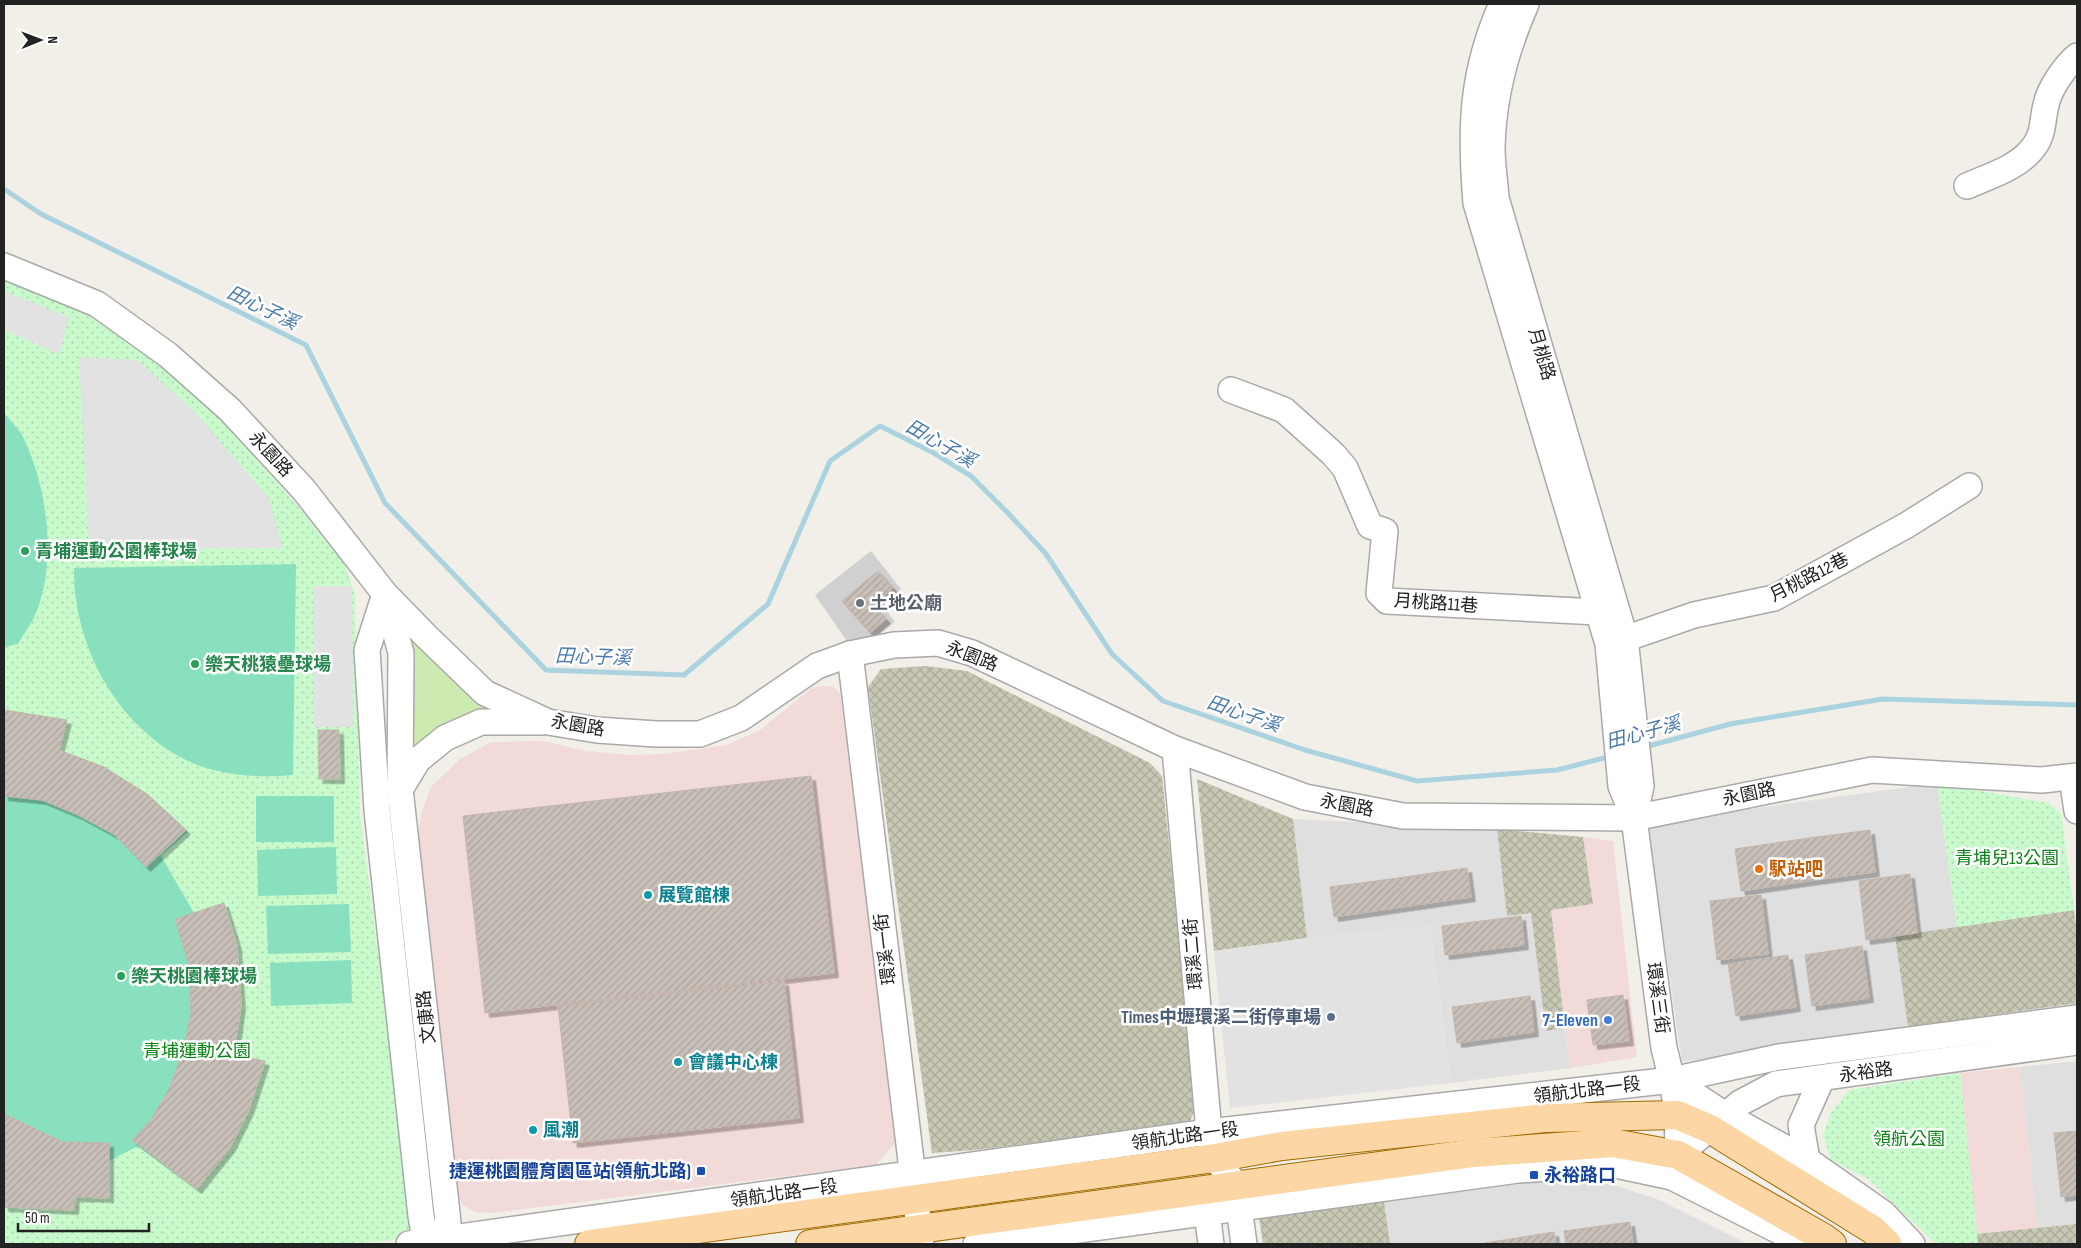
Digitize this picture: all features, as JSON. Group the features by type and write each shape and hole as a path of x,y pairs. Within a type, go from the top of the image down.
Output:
{"main road":[{"name":"領航北路一段","path":"590,1244 914,1188 1216,1158 1282,1146 1545,1118 1677,1115 1718,1122 1873,1230 1887,1244"},
{"path":"810,1244 920,1237 1238,1197 1474,1153 1613,1143 1675,1166 1824,1238 1832,1244"}],"street":[{"name":"月桃路","path":"1502,4 1480,66 1474,99 1472,150 1476,203 1524,330 1616,641 1624,704 1634,818"},
{"name":"月桃路","path":"1526,4 1506,56 1495,105 1492,149 1496,198 1524,330 1598,612 1616,641"},
{"path":"1967,186 2016,164 2033,148 2042,132 2046,103 2058,81 2077,56"},
{"name":"永園路","path":"4,266 97,304 168,356 230,410 304,490 386,594 485,693 548,722 597,730 656,734 700,734 741,718 817,666 850,654 894,645 938,643 972,653 1175,749 1305,797 1403,816 1634,818 1872,770 2042,780 2075,776"},
{"name":"月桃路11巷","path":"1231,390 1284,410 1333,454 1345,468 1370,526 1385,531 1379,593 1387,601 1598,612"},
{"name":"月桃路12巷","path":"1616,641 1694,615 1774,598 1907,525 1969,486"},
{"name":"文康路","path":"386,594 401,653 400,789 448,1224 434,1243 423,1228 422,1222 377,810 368,650 386,594"},
{"name":"環溪一街","path":"850,654 920,1237"},
{"path":"377,810 400,789 418,760 445,738 481,722 548,722"},
{"name":"環溪二街","path":"1175,749 1209,1132 1216,1158"},
{"path":"2075,776 2077,811"},
{"name":"環溪三街","path":"1634,818 1664,1048 1672,1080 1677,1115 1675,1166"},
{"name":"永裕路","path":"1672,1080 1779,1057 2077,1018"},
{"name":"永裕路","path":"1675,1166 1740,1102 1776,1084 2077,1042"},
{"path":"1807,1160 1801,1125 1822,1078"},
{"name":"領航北路一段","path":"409,1244 434,1243 914,1188 1209,1132 1672,1080 1718,1122 1807,1160 1884,1214 1912,1244"},
{"path":"1216,1158 1238,1197 1244,1244"},
{"path":"1211,1244 1205,1201 1216,1158"},
{"path":"1675,1166 1806,1244"},
{"path":"976,1244 1205,1201"}],"shaded area":[{"path":"4,291 69,317 59,354 4,330"},
{"path":"79,357 137,360 193,410 268,497 283,548 89,549"},
{"path":"871,551 901,589 883,606 895,622 870,641 849,644 815,595"},
{"path":"313,586 352,586 353,727 314,727"},
{"path":"926,666 967,671 1150,763 1162,776 1196,1106 1189,1124 975,1150 932,1153 868,687 881,669"},
{"path":"813,687 834,687 840,694 842,706 895,1123 894,1144 876,1165 491,1213 475,1212 464,1206 458,1196 417,837 422,811 431,787 460,759 491,742 543,741 586,751 629,755 664,754 726,745 759,731"},
{"path":"1197,779 1293,819 1307,938 1214,951"},
{"path":"1937,783 1957,927 1895,936 1908,1027 1682,1062 1647,823"},
{"path":"1293,819 1497,829 1507,916 1531,913 1546,1030 1565,1028 1570,1068 1451,1083 1430,926 1307,938"},
{"path":"1497,829 1583,837 1593,904 1551,910 1565,1028 1546,1031 1531,913 1507,916"},
{"path":"1583,837 1613,841 1637,1057 1570,1068 1551,910 1593,904"},
{"path":"2074,910 2077,933 2077,1003 1908,1027 1895,936"},
{"name":"Times中壢環溪二街停車場","path":"1430,926 1451,1083 1230,1108 1214,951 1307,938"},
{"path":"2077,1061 2077,1224 2037,1228 2020,1067"},
{"path":"2020,1067 2037,1228 1976,1234 1960,1073"},
{"path":"1580,1174 1657,1199 1748,1244 1390,1244 1383,1195"},
{"path":"1383,1195 1390,1244 1263,1244 1259,1217"},
{"path":"2077,1224 2077,1244 1978,1244 1976,1234"}],"green space":[{"name":"青埔運動公園","path":"4,278 107,323 148,351 217,415 296,504 344,563 355,595 360,814 414,1224 405,1239 348,1244 4,1244"},
{"name":"青埔運動公園棒球場","path":"4,413 21,434 31,456 43,500 48,546 43,590 35,614 18,644 4,647"},
{"name":"樂天桃猿壘球場","path":"296,564 293,775 239,775 213,770 188,761 163,746 140,727 120,706 104,681 91,654 81,626 74,568"},
{"path":"414,644 426,648 483,701 482,711 412,753 402,653"},
{"name":"樂天桃園棒球場","path":"4,710 67,720 59,750 104,767 147,794 188,832 161,856 194,913 224,903 237,945 234,1055 265,1061 249,1110 230,1148 197,1189 138,1146 109,1161 109,1198 75,1197 74,1210 4,1207"},
{"name":"青埔兒13公園","path":"1937,783 2048,803 2061,813 2074,910 1957,927"},
{"path":"256,796 334,796 334,842 256,842"},
{"path":"336,847 337,894 258,896 257,850"},
{"path":"349,904 351,952 268,954 266,906"},
{"path":"351,960 352,1003 271,1006 270,963"},
{"name":"領航公園","path":"1960,1073 1978,1244 1936,1244 1868,1179 1831,1160 1823,1136 1830,1114 1849,1090"}],"building":[{"name":"土地公廟","path":"878,571 893,588 873,605 886,619 870,633 842,601"},
{"path":"4,710 67,720 59,750 104,767 147,794 186,830 146,867 115,835 78,815 42,800 4,796"},
{"path":"318,730 339,730 340,779 319,779"},
{"name":"展覽館棟","path":"811,776 834,973 485,1013 463,816"},
{"path":"1870,830 1875,872 1808,881 1802,839"},
{"path":"1802,839 1808,881 1741,891 1735,849"},
{"path":"1467,868 1471,897 1402,907 1398,878"},
{"path":"1910,874 1917,933 1866,940 1859,881"},
{"path":"1398,878 1402,907 1334,917 1330,887"},
{"path":"1761,895 1768,954 1717,960 1710,901"},
{"path":"224,903 237,945 241,1006 234,1055 265,1061 249,1110 230,1148 197,1189 132,1140 151,1120 170,1087 184,1048 191,1011 188,962 175,919"},
{"path":"1521,916 1524,945 1445,955 1442,926"},
{"path":"1862,946 1869,998 1812,1006 1805,955"},
{"path":"1788,955 1796,1007 1736,1016 1728,964"},
{"name":"會議中心棟","path":"784,981 799,1118 573,1143 558,1006"},
{"name":"7-Eleven","path":"1623,995 1629,1041 1593,1045 1587,1000"},
{"path":"1530,996 1534,1032 1457,1043 1452,1007"},
{"path":"4,1114 63,1142 109,1143 109,1198 75,1197 74,1210 4,1207"},
{"path":"2077,1131 2077,1195 2061,1197 2054,1133"},
{"path":"1630,1222 1633,1244 1566,1244 1564,1231"},
{"path":"1554,1232 1556,1244 1485,1244 1485,1243"}],"waterway":[{"name":"田心子溪","path":"4,189 41,214 306,345 385,503 546,670 684,675 768,604 830,461 880,426 932,452 971,476 1046,554 1112,654 1163,701 1305,750 1417,781 1557,770 1612,756"},
{"name":"田心子溪","path":"1645,747 1730,724 1883,699 2077,705"}],"place":[{"name":"青埔運動公園棒球場","path":"25,551"},
{"name":"土地公廟","path":"860,603"},
{"name":"樂天桃猿壘球場","path":"195,664"},
{"name":"駅站吧","path":"1759,869"},
{"name":"展覽館棟","path":"648,895"},
{"name":"樂天桃園棒球場","path":"121,976"},
{"name":"Times中壢環溪二街停車場","path":"1331,1017"},
{"name":"7-Eleven","path":"1608,1020"},
{"name":"會議中心棟","path":"678,1062"},
{"name":"風潮","path":"533,1130"},
{"name":"捷運桃園體育園區站(領航北路)","path":"701,1171"},
{"name":"永裕路口","path":"1534,1175"}]}
